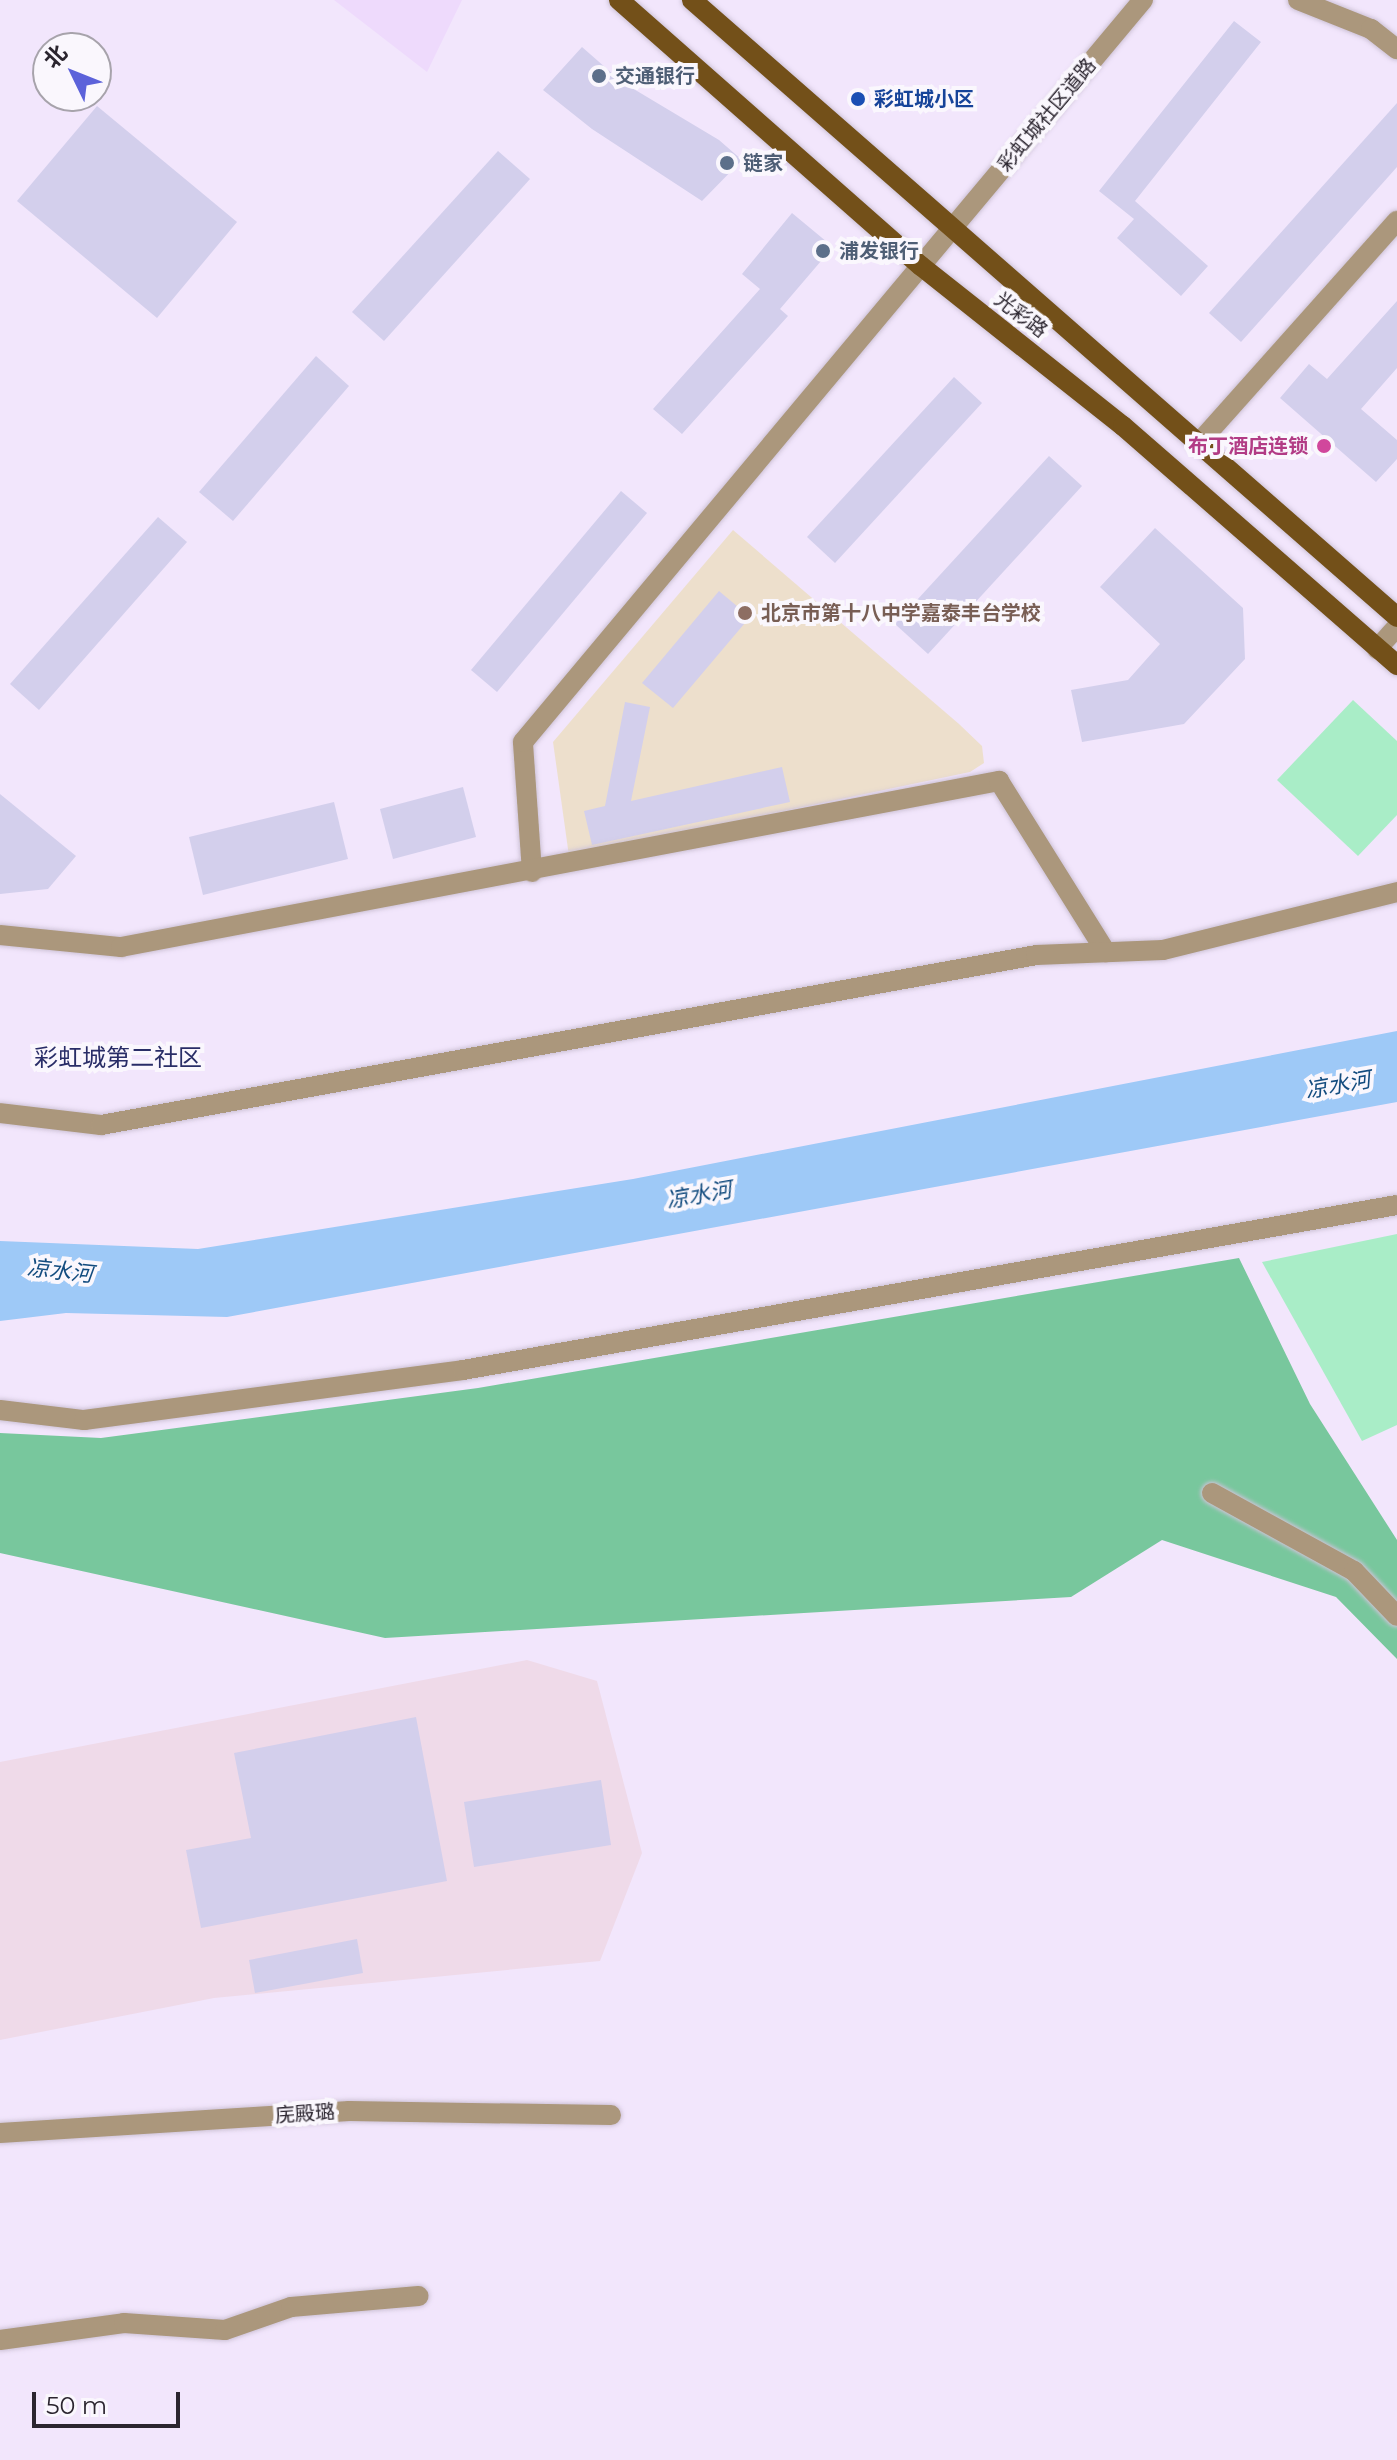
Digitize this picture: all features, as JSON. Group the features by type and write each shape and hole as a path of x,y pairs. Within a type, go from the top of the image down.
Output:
{"main road":[{"name":"光彩路","path":"619,0 921,266 1123,426 1397,665"},
{"name":"光彩路","path":"692,0 951,230 1397,617"}],"street":[{"name":"彩虹城社区道路","path":"532,872 523,742 1143,0"},
{"path":"1298,0 1371,29 1397,49"},
{"path":"1198,444 1397,221"},
{"path":"1377,649 1397,627"},
{"path":"0,935 121,947 532,872 999,781 1106,952"},
{"path":"0,1113 101,1125 1036,955 1163,950 1397,892"},
{"path":"0,1410 84,1420 447,1372 1397,1205"},
{"path":"1212,1493 1354,1571 1397,1616"},
{"name":"庑殿璐","path":"0,2133 349,2111 611,2115"},
{"path":"0,2340 124,2323 225,2330 291,2307 419,2296"}],"shaded area":[{"path":"334,0 462,0 427,72"},
{"name":"北京市第十八中学嘉泰丰台学校","path":"733,530 959,724 982,746 984,763 970,772 569,856 553,742"},
{"path":"527,1660 597,1681 642,1853 600,1961 214,1998 0,2040 0,1762"}],"green space":[{"path":"1353,700 1397,741 1397,815 1358,856 1277,780"},
{"path":"1397,1234 1397,1425 1362,1441 1262,1262"},
{"path":"1239,1258 1310,1404 1397,1540 1397,1659 1336,1597 1162,1540 1071,1597 385,1638 0,1553 0,1433 101,1438 478,1388"}],"water":[{"name":"凉水河","path":"1397,1031 1397,1102 227,1317 66,1313 0,1321 0,1241 198,1249 633,1179"}],"building":[{"path":"1234,21 1261,42 1135,201 1208,266 1181,296 1117,238 1134,219 1099,191"},
{"path":"582,47 622,82 719,140 742,160 702,201 592,129 543,90"},
{"path":"1397,103 1397,167 1241,342 1209,313"},
{"path":"92,112 104,112 237,222 157,318 17,201"},
{"path":"498,151 530,179 384,341 352,312"},
{"path":"792,213 833,247 780,309 788,316 682,434 653,409 760,289 742,274"},
{"path":"1397,301 1397,368 1361,409 1397,440 1397,459 1376,482 1280,398 1309,364 1327,379"},
{"path":"316,356 349,386 233,521 199,492"},
{"path":"954,377 982,403 835,563 807,537"},
{"path":"1049,456 1082,486 928,654 895,624"},
{"path":"621,491 647,513 497,692 471,670"},
{"path":"158,517 187,542 39,710 10,684"},
{"path":"1155,528 1243,608 1245,659 1184,724 1082,742 1071,690 1128,680 1160,644 1100,587"},
{"path":"719,591 750,617 673,708 642,683"},
{"path":"625,702 650,707 631,801 782,767 790,802 592,845 584,811 605,806"},
{"path":"463,787 476,837 393,859 380,809"},
{"path":"0,794 76,856 48,889 0,894"},
{"path":"334,802 348,859 203,895 189,837"},
{"path":"416,1717 447,1881 201,1928 186,1850 251,1838 234,1753"},
{"path":"601,1780 611,1845 474,1867 464,1802"},
{"path":"357,1939 363,1973 255,1993 249,1960"}],"place":[{"name":"交通银行","path":"599,76"},
{"name":"彩虹城小区","path":"858,99"},
{"name":"链家","path":"727,163"},
{"name":"浦发银行","path":"823,251"},
{"name":"布丁酒店连锁","path":"1324,446"},
{"name":"北京市第十八中学嘉泰丰台学校","path":"745,613"}],"district":[{"name":"彩虹城第二社区","path":"118,1058"}]}
